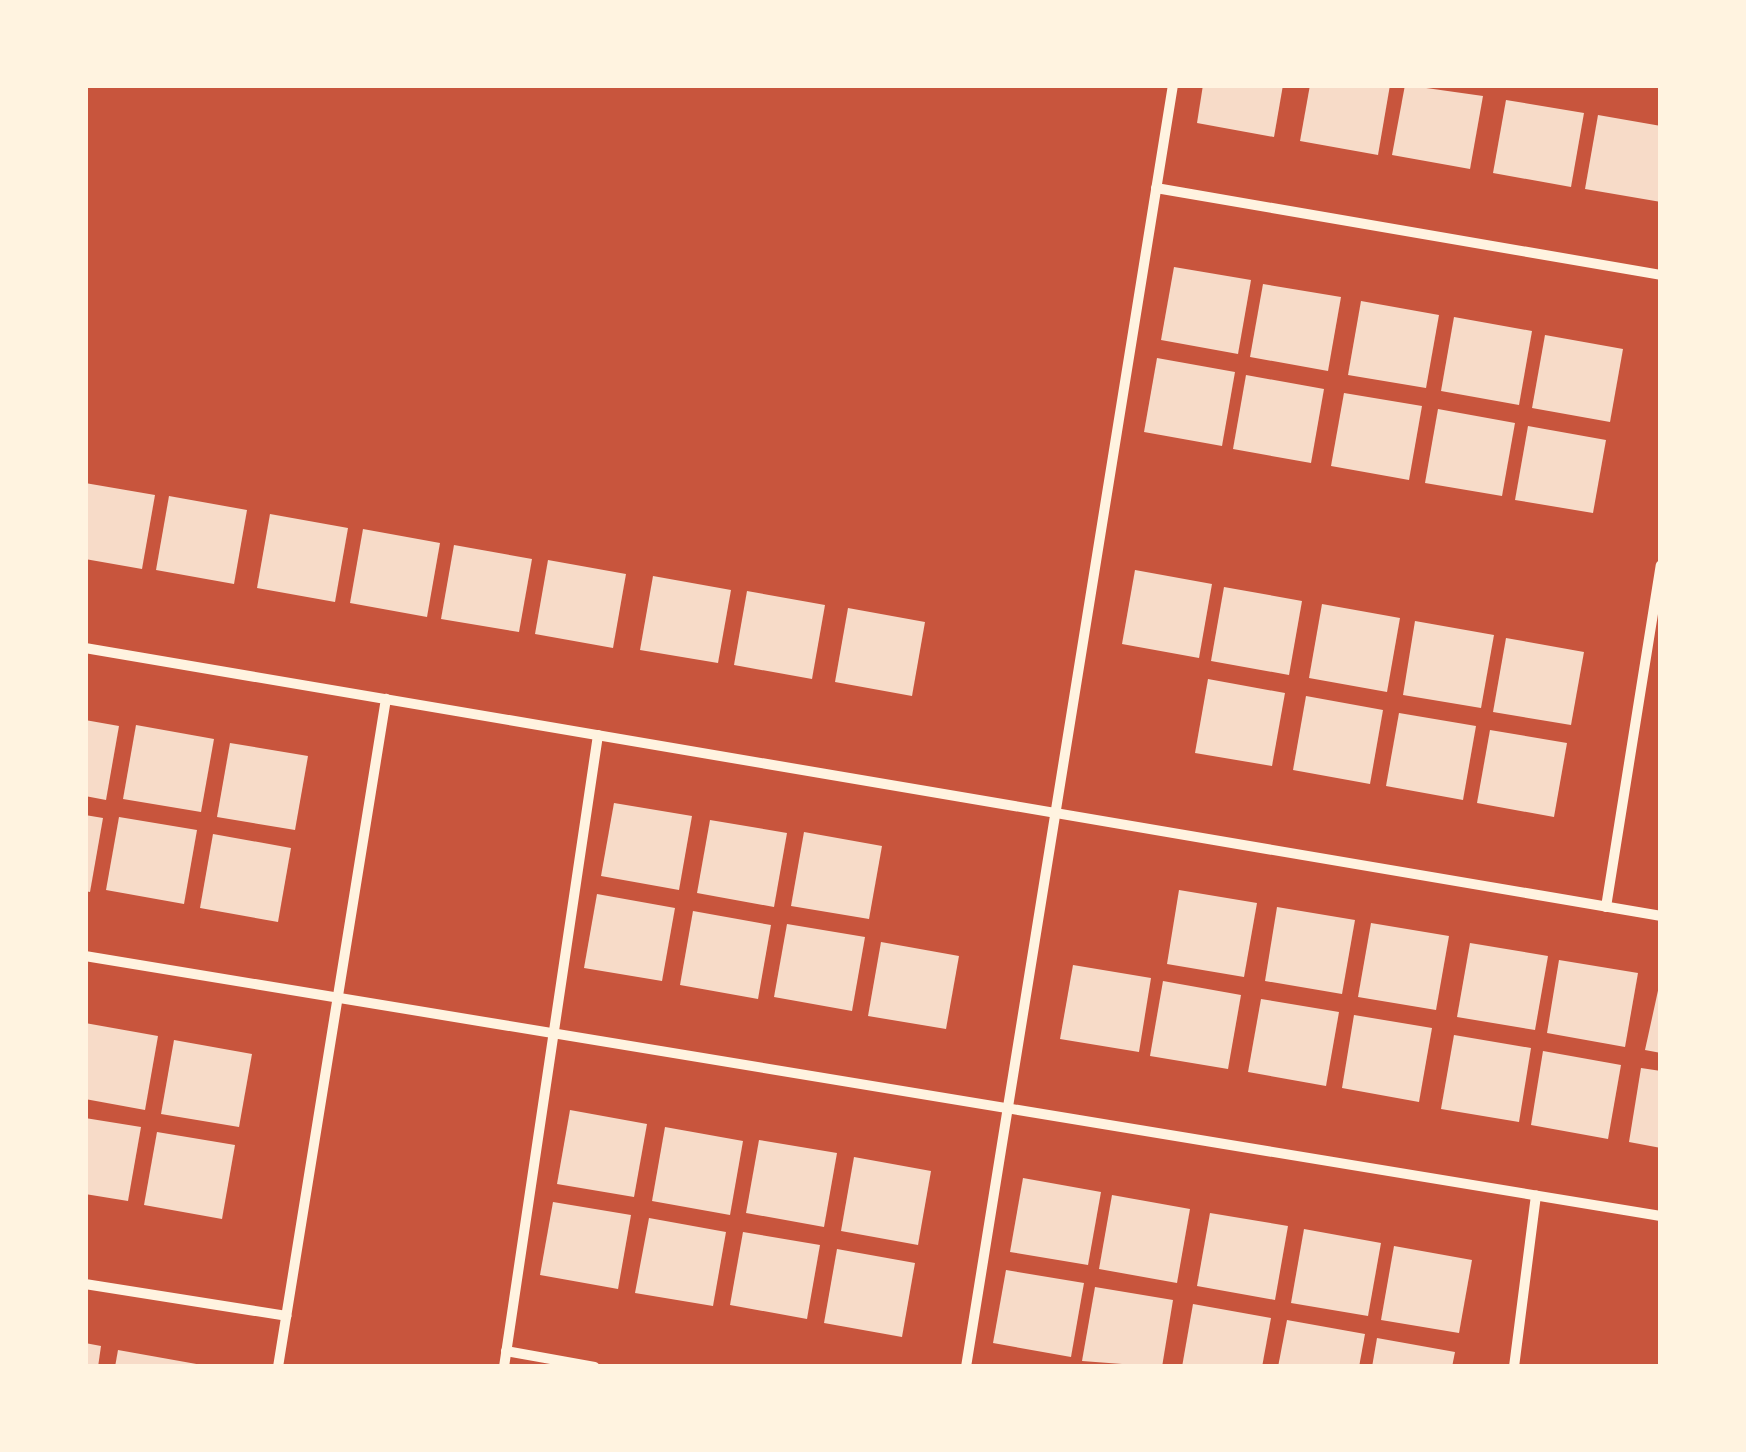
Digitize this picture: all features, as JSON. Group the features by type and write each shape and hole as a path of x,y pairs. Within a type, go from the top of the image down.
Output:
{"street":[{"path":"966,1367 1173,85"},
{"path":"1156,188 1661,276"},
{"path":"1606,907 1661,565"},
{"path":"85,648 1661,916"},
{"path":"278,1367 386,699"},
{"path":"504,1367 598,735"},
{"path":"85,956 1661,1216"},
{"path":"1514,1367 1536,1195"},
{"path":"85,1284 286,1316"},
{"path":"506,1351 595,1367"}],"building":[{"path":"1203,85 1283,85 1274,137 1197,123"},
{"path":"1310,85 1390,85 1378,155 1300,141"},
{"path":"1405,85 1483,96 1470,169 1392,155"},
{"path":"1506,100 1584,113 1571,187 1493,173"},
{"path":"1598,115 1661,126 1661,202 1585,189"},
{"path":"1174,267 1251,280 1238,354 1161,340"},
{"path":"1263,284 1341,297 1328,371 1250,357"},
{"path":"1361,301 1439,315 1426,388 1348,375"},
{"path":"1454,317 1532,331 1519,405 1441,391"},
{"path":"1545,335 1623,349 1610,422 1532,408"},
{"path":"1157,358 1235,372 1222,446 1144,432"},
{"path":"1246,375 1324,389 1311,463 1233,449"},
{"path":"1344,393 1422,406 1409,480 1331,466"},
{"path":"1438,409 1515,423 1502,496 1425,483"},
{"path":"1528,426 1606,440 1593,513 1515,500"},
{"path":"85,483 155,495 142,569 85,559"},
{"path":"169,496 247,510 234,584 156,570"},
{"path":"270,514 348,528 335,602 257,588"},
{"path":"363,529 440,543 427,617 350,603"},
{"path":"454,545 532,559 519,632 441,619"},
{"path":"548,560 626,574 613,648 535,634"},
{"path":"1135,570 1212,584 1199,658 1122,644"},
{"path":"653,576 731,590 718,663 640,650"},
{"path":"1224,587 1302,601 1289,675 1211,661"},
{"path":"747,591 825,605 812,679 734,665"},
{"path":"1322,604 1400,618 1387,692 1309,678"},
{"path":"848,608 925,622 912,696 835,682"},
{"path":"1415,621 1494,635 1481,708 1403,695"},
{"path":"1506,638 1584,652 1571,725 1493,712"},
{"path":"1208,679 1285,693 1272,766 1195,753"},
{"path":"1306,696 1383,710 1370,784 1293,770"},
{"path":"1399,713 1476,726 1463,800 1386,786"},
{"path":"85,720 119,726 106,800 85,796"},
{"path":"136,725 214,739 201,812 123,799"},
{"path":"1490,730 1567,743 1554,817 1477,803"},
{"path":"230,743 308,756 295,830 217,817"},
{"path":"614,803 692,816 679,890 601,876"},
{"path":"85,815 103,818 90,892 85,891"},
{"path":"119,817 197,830 184,904 106,890"},
{"path":"710,820 787,833 774,907 697,893"},
{"path":"804,832 882,846 869,919 791,906"},
{"path":"213,834 291,848 278,922 200,908"},
{"path":"1179,890 1257,903 1244,977 1167,964"},
{"path":"597,894 675,908 662,981 584,968"},
{"path":"1277,907 1355,920 1342,994 1265,981"},
{"path":"693,911 771,925 758,999 680,985"},
{"path":"1371,923 1449,936 1436,1010 1358,997"},
{"path":"787,924 865,937 852,1011 774,997"},
{"path":"881,942 959,956 946,1029 868,1016"},
{"path":"1470,943 1548,956 1535,1030 1457,1017"},
{"path":"1559,960 1638,973 1625,1047 1547,1033"},
{"path":"1073,965 1151,978 1139,1052 1060,1039"},
{"path":"1661,977 1661,1053 1645,1050"},
{"path":"1163,981 1241,995 1228,1069 1150,1056"},
{"path":"1261,999 1339,1012 1326,1086 1248,1072"},
{"path":"1354,1015 1432,1028 1419,1102 1342,1088"},
{"path":"85,1023 158,1036 145,1110 85,1099"},
{"path":"1454,1035 1531,1048 1519,1122 1441,1109"},
{"path":"174,1040 252,1054 239,1127 161,1114"},
{"path":"1543,1051 1621,1065 1608,1139 1531,1125"},
{"path":"1641,1068 1661,1071 1661,1148 1629,1142"},
{"path":"570,1110 647,1124 634,1197 557,1184"},
{"path":"85,1118 141,1127 128,1201 85,1194"},
{"path":"665,1127 743,1141 730,1215 652,1201"},
{"path":"157,1132 235,1145 222,1219 144,1205"},
{"path":"759,1140 837,1153 824,1227 746,1213"},
{"path":"854,1157 931,1171 918,1245 841,1231"},
{"path":"1023,1178 1101,1192 1088,1265 1010,1252"},
{"path":"1112,1195 1190,1209 1177,1283 1099,1269"},
{"path":"553,1202 631,1215 618,1289 540,1275"},
{"path":"1210,1213 1288,1226 1275,1300 1197,1286"},
{"path":"649,1218 726,1232 713,1306 635,1293"},
{"path":"1304,1229 1381,1243 1368,1316 1291,1303"},
{"path":"743,1232 820,1245 807,1319 730,1305"},
{"path":"1394,1246 1472,1260 1459,1333 1381,1320"},
{"path":"837,1249 915,1263 902,1337 824,1323"},
{"path":"1006,1270 1084,1283 1071,1357 993,1343"},
{"path":"1095,1287 1173,1300 1162,1367 1082,1361"},
{"path":"1193,1304 1271,1318 1262,1367 1182,1367"},
{"path":"1287,1320 1365,1334 1359,1367 1278,1367"},
{"path":"1377,1338 1455,1352 1452,1367 1372,1367"},
{"path":"85,1343 101,1346 98,1367 85,1367"},
{"path":"118,1350 202,1365 202,1367 115,1367"}]}
